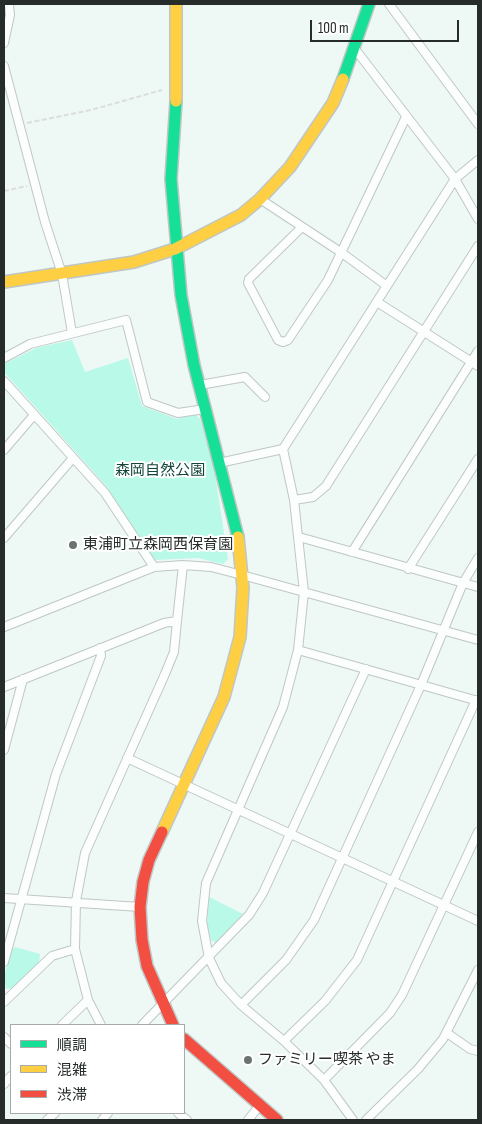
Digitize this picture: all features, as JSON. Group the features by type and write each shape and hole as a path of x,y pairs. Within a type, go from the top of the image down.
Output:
{"street":[{"path":"4,43 10,15 9,4"},
{"path":"173,1024 147,966 142,940 140,906 149,860 224,697 236,658 242,614 242,574 238,532 205,409 187,331 175,249 171,179 177,85 176,4"},
{"path":"4,282 134,262 175,249 241,215 260,199 290,167 318,127 333,102 369,4"},
{"path":"388,4 478,124"},
{"path":"354,49 455,179 478,219"},
{"path":"4,66 6,92 18,125 62,274 72,333"},
{"path":"302,227 249,279 248,283 278,340 283,342 288,340 328,280 406,117"},
{"path":"352,1120 324,1080 284,1041 241,1005 222,983 209,958 202,921 204,892 283,707 298,650 304,592 300,537 283,449 455,179 478,160"},
{"path":"260,199 342,253 387,286"},
{"path":"294,500 312,497 326,486 478,246"},
{"path":"377,302 475,364"},
{"path":"4,358 30,344 126,320 147,402 178,412 205,409"},
{"path":"352,552 475,364 478,351"},
{"path":"200,385 245,377 265,396"},
{"path":"4,381 104,493 154,567"},
{"path":"4,450 34,415"},
{"path":"219,463 283,449"},
{"path":"4,538 73,458"},
{"path":"408,569 478,458"},
{"path":"300,537 408,569 478,587"},
{"path":"241,1005 266,981 300,942 314,920 421,685 463,583 478,558"},
{"path":"100,1024 88,1000 75,949 76,901 86,853 174,652 183,565"},
{"path":"4,627 154,567 183,565 242,574 478,640"},
{"path":"4,687 164,623 177,621"},
{"path":"4,962 56,774 101,656 100,648"},
{"path":"284,1041 326,1001 344,980 357,960 477,701 298,650"},
{"path":"143,1024 249,915 263,893 366,669"},
{"path":"4,750 23,680"},
{"path":"128,758 478,921"},
{"path":"324,1080 390,1013 402,995 478,832"},
{"path":"4,898 140,906"},
{"path":"4,1002 52,956 75,949"},
{"path":"366,1120 418,1069 447,1033 478,970"},
{"path":"63,1024 88,1000"},
{"path":"447,1033 470,1049 478,1050"},
{"path":"185,1040 276,1120"},
{"path":"248,1120 260,1105"},
{"path":"177,1116 187,1120"}],"path":[{"path":"18,125 91,110 162,90"},
{"path":"4,191 34,184"}],"green space":[{"name":"森岡自然公園","path":"72,340 85,372 128,358 142,406 177,419 195,414 200,419 214,467 228,559 223,564 198,558 155,560 107,487 4,372 4,364 36,348"},
{"path":"209,897 243,914 216,943 211,940 207,923"},
{"path":"15,947 40,954 39,962 13,988 6,989 4,977 11,950"}],"traffic: fast":[{"path":"343,79 369,4"},
{"path":"176,101 171,179 181,295 194,365 238,537"}],"traffic: slow":[{"path":"176,4 176,101"},
{"path":"4,282 134,262 175,249 241,215 260,199 290,167 333,103 343,79"},
{"path":"162,832 224,697 240,637 243,588 238,537"}],"traffic: jam":[{"path":"162,832 149,860 143,882 140,907 142,940 147,966 173,1024"},
{"path":"185,1040 277,1120"}],"place":[{"name":"東浦町立森岡西保育園","path":"73,545"},
{"name":"ファミリー喫茶 やま","path":"248,1060"}]}
